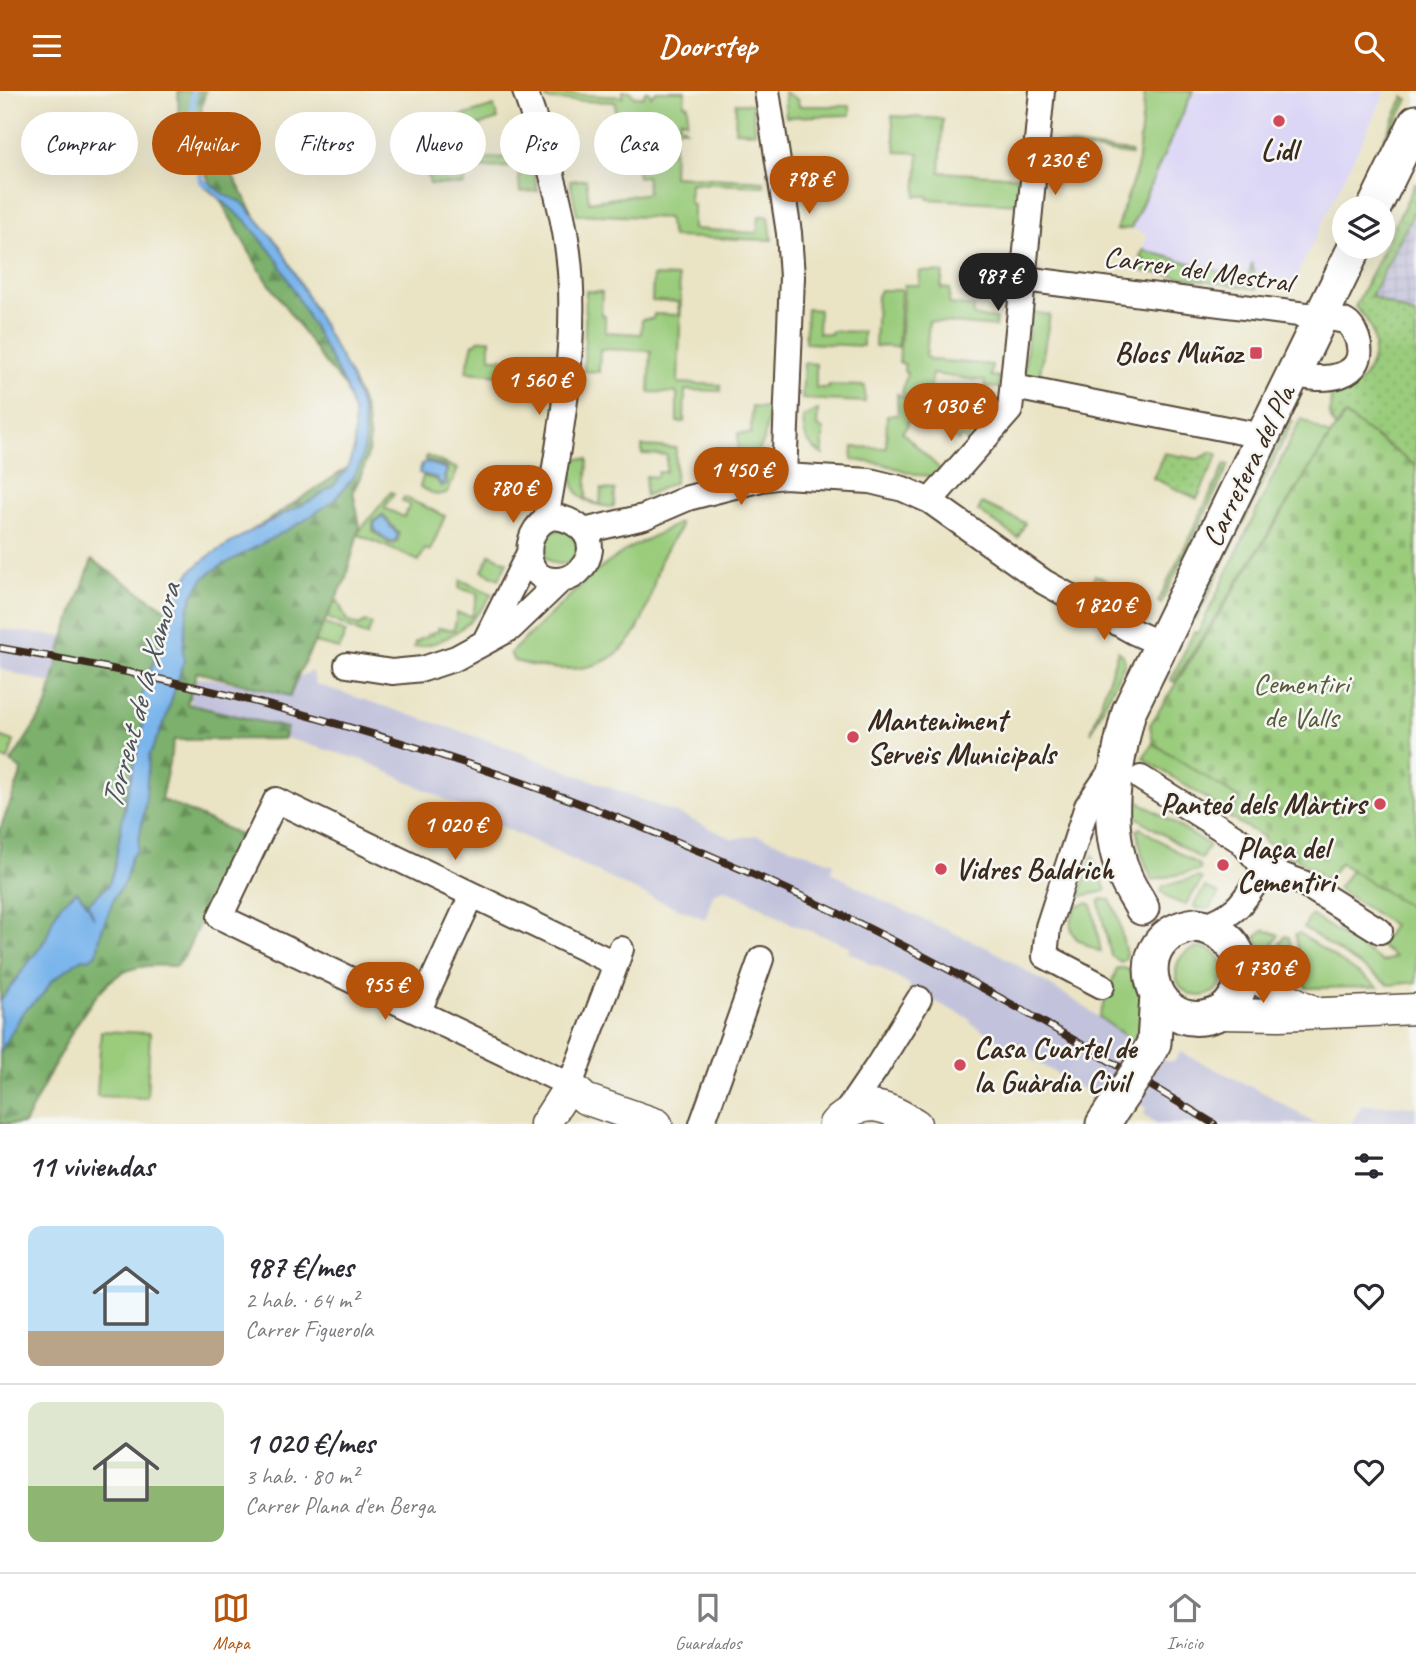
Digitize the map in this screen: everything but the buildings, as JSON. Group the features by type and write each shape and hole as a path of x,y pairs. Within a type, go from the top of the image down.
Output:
{"main road":[{"path":"1380,196 1416,122"},
{"name":"Carretera del Pla","path":"1142,908 1126,879 1117,851 1112,810 1128,771 1129,711 1349,259"},
{"path":"1104,1124 1152,1048 1203,1017 1230,1006 1241,989 1239,957 1230,939 1222,932 1142,908 1141,923 1151,958 1151,977 1157,995 1152,1048"},
{"path":"1151,958 1163,939 1196,926"},
{"path":"1157,995 1168,1007 1203,1017"}],"street":[{"path":"484,643 528,555 533,535 546,519 567,369 570,310 568,252 549,162 525,91"},
{"path":"767,91 789,233 792,277 784,476"},
{"path":"930,501 1010,411 1042,91"},
{"name":"Carrer del Mestral","path":"1024,279 1322,317 1344,321 1354,329 1359,357 1349,370 1325,380 1307,379 1293,373"},
{"path":"1014,387 1262,436"},
{"path":"584,531 644,517 688,498 784,476 870,481 903,489 930,501 1044,582 1161,645"},
{"path":"528,555 534,570 540,576 549,580 561,580 571,576 587,559 644,517"},
{"path":"546,519 565,518 576,523 589,539 587,559"},
{"path":"347,664 393,672 424,669 456,658 511,628 561,580"},
{"path":"1128,771 1241,841 1265,869 1304,883 1380,931"},
{"name":"Carretera del Pla","path":"1102,986 1045,956 1048,927 1087,806 1128,771"},
{"path":"545,1124 570,1085 618,956 472,895 275,800 220,917 570,1085 585,1099 657,1124"},
{"path":"1196,926 1219,920 1241,906 1265,869"},
{"path":"418,1012 472,895"},
{"path":"1241,906 1239,957 1262,982 1294,1004 1319,1013"},
{"path":"702,1124 761,959"},
{"path":"840,1119 877,1067 919,999"},
{"path":"1203,1017 1416,1009"},
{"path":"840,1119 867,1106 889,1107 916,1124"}],"shaded area":[{"path":"1193,91 1386,91 1335,196 1332,196 1332,203 1294,282 1257,289 1143,271 1144,259 1140,257 1147,235 1131,228"},
{"path":"1416,208 1416,316 1371,297 1390,259 1395,259 1395,250"},
{"path":"0,629 55,636 109,632 195,678 215,679 267,691 312,671 316,684 493,742 686,817 733,839 757,835 834,863 831,872 885,902 994,951 1079,1003 1134,1043 1165,1061 1174,1062 1180,1052 1268,1095 1316,1124 1157,1124 1144,1114 1146,1108 1107,1084 1099,1098 995,1038 971,1023 970,1019 909,988 910,985 880,967 866,963 867,961 848,952 850,946 789,923 725,889 714,892 705,919 643,894 365,761 286,738 235,739 190,710 191,696 104,677 96,696 0,669"},
{"path":"1362,1105 1416,1106 1416,1124 1351,1124"}],"green space":[{"path":"178,91 206,91 202,112 179,112"},
{"path":"623,91 630,91 634,97 644,96 645,91 649,91 651,96 656,91 685,91 687,122 682,120 682,112 616,112 615,102 547,100 545,93 623,97"},
{"path":"1145,91 1193,91 1131,228 1116,230 1137,168"},
{"path":"784,92 798,100 799,106 850,106 850,115 786,117"},
{"path":"1404,97 1408,99 1373,168 1371,167"},
{"path":"736,103 752,104 755,132 735,131"},
{"path":"494,106 498,119 486,123 486,112 475,112"},
{"path":"892,116 943,119 940,172 1022,177 1019,204 916,196 919,153 896,152"},
{"path":"1055,145 1131,152 1131,155"},
{"path":"500,158 500,167 486,168 486,159"},
{"path":"206,175 233,175 302,301 353,381 360,398 366,416 369,449 353,491 360,526 345,581 290,696 197,672 187,704 287,728 283,739 174,740 161,799 241,835 184,957 176,966 133,969 106,985 79,1021 24,1124 0,1124 0,829 20,777 21,769 11,762 47,706 63,640 92,560 179,618 211,558 350,466 358,439 352,394 324,362 259,269"},
{"path":"428,175 464,175 464,185 430,184"},
{"path":"519,175 534,175 538,191 520,192"},
{"path":"638,175 673,175 764,181 764,186 690,183 689,203 693,204 693,229 757,233 759,216 769,216 772,240 672,237 668,218 577,214 570,181 586,179 589,202 648,193 646,176"},
{"path":"1416,182 1416,208 1395,249 1395,225"},
{"path":"1143,250 1248,279 1252,263 1257,289 1143,271 1144,259 1140,257"},
{"path":"1378,259 1390,259 1371,296 1416,316 1416,466 1345,415 1336,428 1332,421 1331,397 1358,384 1367,373 1372,360 1372,332 1366,319 1355,307"},
{"path":"920,271 943,273 941,288 950,289 949,304 974,307 973,316 996,319 995,327 929,321 926,357 932,360 992,365 991,376 1000,377 999,388 984,387 985,381 932,374 929,404 980,413 981,407 994,409 966,441 962,437 958,441 931,416 926,420 917,412 902,432 941,470 932,476 918,475 883,464 852,460 853,447 886,448 887,415 898,415 897,394 949,420 902,393 907,373 904,371 905,364 899,363 904,285 919,285"},
{"path":"653,276 678,277 681,301 678,383 721,385 721,391 685,390 684,422 677,422 677,393 649,392 651,351 600,349 599,372 584,371 586,291 602,292 601,315 605,315 605,332 641,334 642,319 653,319 654,314 679,315 678,302 652,301"},
{"path":"880,290 901,290 898,347 875,346 877,296"},
{"path":"807,309 819,310 818,333 863,332 863,346 805,343"},
{"path":"1031,312 1050,315 1039,378 1024,375"},
{"path":"490,339 490,358 503,358 501,375 466,372 473,343"},
{"path":"804,363 816,364 816,388 829,388 829,385 865,386 865,402 802,399"},
{"path":"752,407 768,408 765,435 754,457 738,465 738,433 751,434"},
{"path":"818,410 817,427 823,429 823,455 812,447 804,430 803,417"},
{"name":"Cementiri de Valls","path":"1344,414 1416,466 1416,911 1340,863 1328,880 1294,856 1292,858 1263,840 1264,837 1228,817 1240,799 1153,743 1150,725"},
{"path":"1301,418 1330,436 1174,682 1171,680 1194,632 1198,633"},
{"path":"1289,420 1293,421 1196,620 1193,619"},
{"path":"642,446 676,448 675,482 645,496 646,476 657,477 658,472 666,472 667,455 642,454"},
{"path":"1213,452 1218,455 1197,499 1153,478 1164,453 1198,459"},
{"path":"427,456 458,469 447,493 436,495 420,487 423,476 437,480 441,487 448,483 445,477 447,467 425,460"},
{"path":"573,458 588,459 586,499 600,505 601,489 615,490 614,507 602,506 593,503 585,500 579,495 573,480"},
{"path":"1225,464 1229,465 1161,604 1158,602"},
{"path":"391,492 394,494 384,508 404,517 410,505 402,501 404,497 445,516 430,551 425,549 419,561 357,534","holes":["383,514 399,534 394,544 388,543 373,531 373,522"]},
{"path":"982,503 1025,523 1018,538 978,511"},
{"path":"679,523 680,528 661,560 642,620 619,652 588,667 570,669 533,666 514,661 510,653 594,573 626,550"},
{"path":"560,530 572,535 577,547 572,559 560,564 548,559 543,547 548,535"},
{"path":"490,554 507,562 499,579 482,571"},
{"path":"1095,575 1128,590 1124,600 1091,584"},
{"path":"461,580 492,594 469,623 449,637 414,647 415,642 428,634 432,635 432,632 438,632 438,628 454,630 457,613 472,616 478,594 459,588"},
{"path":"338,601 347,621 359,626 365,622 372,624 367,636 326,617 332,605"},
{"path":"323,623 346,632 339,649 312,642"},
{"path":"1118,651 1125,662 1091,733"},
{"path":"0,736 14,741 8,760 0,757"},
{"path":"1153,743 1237,797 1227,812 1143,758"},
{"path":"1137,800 1209,845 1201,859 1138,818 1135,814"},
{"path":"1140,828 1200,866 1200,870 1152,880 1142,855 1137,830"},
{"path":"1093,855 1106,891 1081,896 1080,892"},
{"path":"1351,870 1416,911 1416,982 1389,985 1304,928 1311,915 1383,962 1395,957 1380,946 1393,925 1338,889"},
{"path":"1199,877 1202,880 1185,905 1170,899 1161,891 1163,886"},
{"path":"1205,887 1219,894 1209,909 1195,908 1194,905"},
{"path":"1102,899 1110,900 1118,916 1126,955 1126,959 1121,962 1111,956 1099,903"},
{"path":"1088,903 1092,905 1101,952 1079,940 1072,931 1072,916 1076,906"},
{"path":"1264,930 1279,935 1264,956 1256,937"},
{"path":"1299,933 1378,987 1306,988 1295,935"},
{"path":"1285,936 1289,937 1299,986 1279,976 1268,962"},
{"path":"1200,948 1217,955 1224,972 1217,989 1200,996 1183,989 1176,972 1183,955"},
{"path":"1117,968 1133,972 1139,989 1142,1007 1138,1034 1134,1042 1099,1017"},
{"path":"101,1031 150,1033 147,1098 97,1096"}],"water":[{"path":"203,179 225,195 243,203 280,246 351,377 363,413 365,443 361,462 353,478 333,501 302,522 217,568 204,578 193,594 187,613 184,660 166,718 149,756 145,807 137,851 131,857 125,881 115,896 101,932 97,953 89,959 82,958 52,981 42,995 23,1012 0,1053 0,1001 46,939 60,905 77,891 94,918 88,903 108,886 114,870 126,798 143,726 142,695 180,587 192,570 209,556 256,528 314,499 334,485 347,469 354,449 354,414 345,386 277,259 247,222 202,184"},
{"path":"426,462 447,469 445,484 439,483 437,478 419,473 422,464"},
{"path":"382,516 398,535 395,541 390,542 375,530 374,523"}],"waterway":[{"name":"Torrent de la Xamora","path":"193,91 193,125 201,181 209,186"}],"railway":[{"path":"0,648 105,667 312,717 515,780 614,817 810,900 914,951 1066,1035 1214,1124"}],"place":[{"name":"Lidl","path":"1279,121"},
{"name":"Blocs Muñoz","path":"1256,353"},
{"name":"Manteniment Serveis Municipals","path":"853,737"},
{"name":"Panteó dels Màrtirs","path":"1380,804"},
{"name":"Plaça del Cementiri","path":"1223,865"},
{"name":"Vidres Baldrich","path":"941,869"},
{"name":"Casa Cuartel de la Guàrdia Civil","path":"960,1065"}]}
